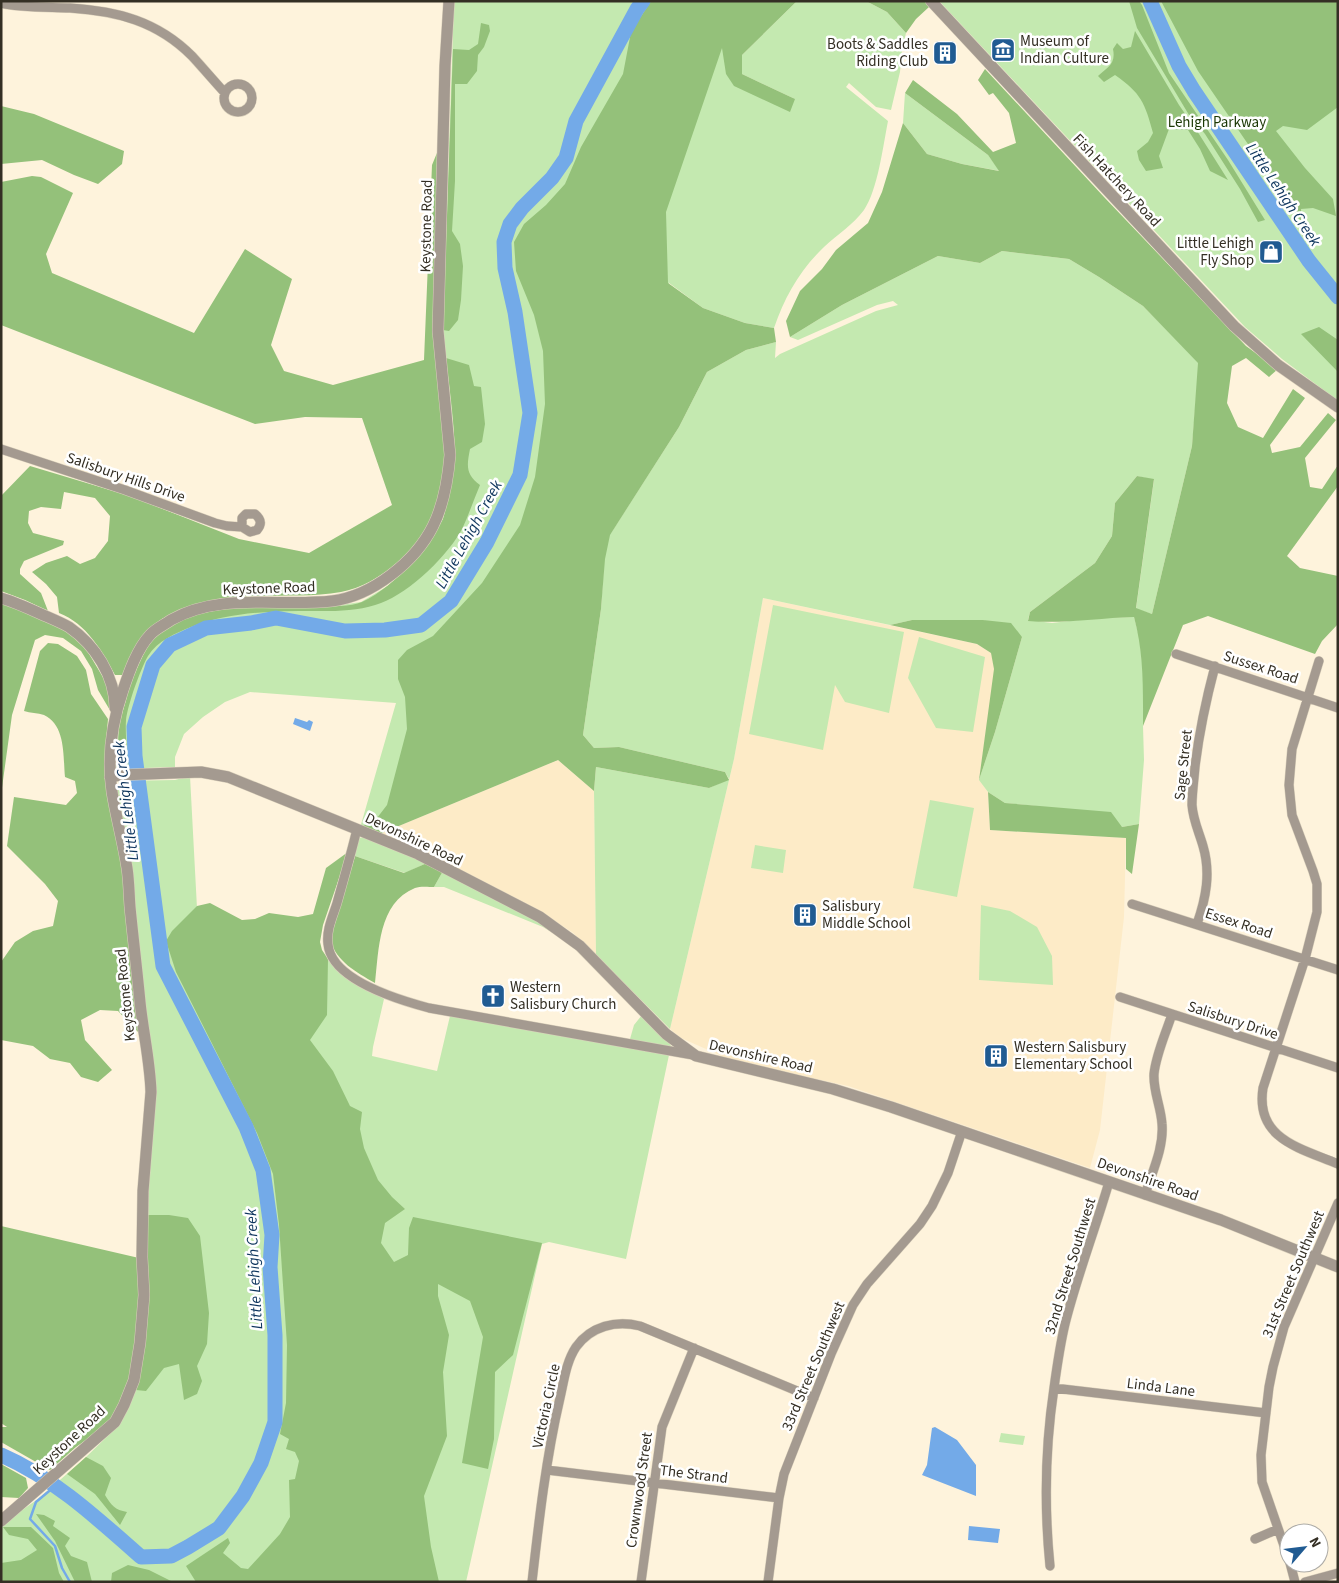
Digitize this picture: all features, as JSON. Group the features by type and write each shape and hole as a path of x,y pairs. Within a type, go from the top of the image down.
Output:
{"street":[{"name":"Keystone Road","path":"1,1521 115,1422 129,1394 137,1368 144,1295 142,1257 143,1191 151,1092 140,1005 128,870 115,776 112,733 123,689 141,649 150,635 163,625 190,612 230,602 330,601 356,595 374,586 401,566 424,540 433,526 445,491 450,455 438,330 446,45 449,1"},
{"name":"Fish Hatchery Road","path":"931,1 1190,282 1234,326 1278,365 1338,408"},
{"path":"1,3 94,10 140,21 181,46 224,93"},
{"name":"Salisbury Hills Drive","path":"1,449 126,490 215,523 227,526 242,526"},
{"path":"1,598 15,602 67,626 89,645 105,668 112,684 115,720"},
{"name":"Sussex Road","path":"1176,654 1338,708"},
{"path":"1319,661 1292,749 1288,785 1292,815 1317,884 1317,912 1305,959 1262,1098 1267,1123 1279,1137 1338,1164"},
{"name":"Sage Street","path":"1197,924 1205,898 1208,876 1203,846 1194,818 1192,795 1199,734 1215,666"},
{"name":"Devonshire Road","path":"115,776 201,772 228,778 418,854 554,926 580,946 666,1034 696,1056 833,1088 891,1106 1221,1220 1338,1267"},
{"path":"357,829 328,932 327,943 332,959 342,970 388,994 429,1008 696,1056"},
{"name":"Essex Road","path":"1132,904 1338,970"},
{"name":"Salisbury Drive","path":"1120,997 1338,1068"},
{"path":"1145,1195 1162,1135 1154,1074 1172,1014"},
{"name":"33rd Street Southwest","path":"768,1582 779,1498 790,1458 853,1305 867,1284 909,1237 932,1206 948,1173 962,1131"},
{"name":"32nd Street Southwest","path":"1050,1566 1046,1526 1045,1479 1048,1427 1065,1325 1076,1284 1109,1182"},
{"name":"31st Street Southwest","path":"1279,1532 1266,1496 1261,1474 1261,1456 1273,1367 1284,1327 1338,1203"},
{"name":"Victoria Circle","path":"532,1582 554,1427 568,1364 576,1347 591,1332 608,1325 631,1324 814,1398"},
{"name":"Crownwood Street","path":"641,1582 662,1428 694,1348"},
{"name":"Linda Lane","path":"1054,1388 1266,1413"},
{"name":"The Strand","path":"547,1470 779,1498"},
{"path":"1255,1539 1278,1529"},
{"path":"1305,1582 1338,1573"}],"shaded area":[{"path":"763,598 977,644 991,653 995,671 979,779 988,792 990,830 1126,838 1124,917 1100,1130 1090,1168 848,1086 731,1060 681,1038 670,1029 734,759"},
{"path":"558,760 594,791 596,955 572,932 532,907 377,835"}],"green space":[{"path":"454,1 775,1 726,74 795,99 742,74 742,55 797,1 866,1 887,12 906,33 902,49 900,72 891,110 876,107 849,83 846,87 888,121 879,167 869,201 860,215 815,256 801,274 788,294 774,328 745,323 703,308 669,283 611,533 679,427 707,372 746,350 776,342 775,358 780,354 876,311 898,305 893,301 877,305 798,340 790,337 842,305 938,256 980,263 1002,251 1069,259 1143,306 1199,363 1192,446 1152,614 1136,609 1154,480 1137,476 1115,503 1112,536 1095,563 1030,612 1028,620 1052,623 1096,618 1134,617 1140,640 1143,673 1144,760 1139,824 1122,827 1036,806 1005,803 988,792 979,780 995,732 1022,637 983,620 912,620 890,625 763,598 734,759 670,1029 596,955 594,791 596,767 709,788 729,779 725,772 619,747 594,748 583,735 601,609 604,563 558,760 360,828 396,703 250,692 225,702 203,717 184,734 175,757 175,767 116,769 118,726 145,652 154,638 202,614 333,606 361,602 391,584 420,554 443,519 453,483 455,443 443,326"},
{"path":"651,1 797,1 742,55 742,74 795,99 790,112 734,86 726,74 722,48 666,212 668,283 703,308 745,323 774,328 776,342 746,350 707,372 679,427 610,535 605,559 601,609 583,735 594,748 619,747 725,772 729,780 709,788 596,767 594,791 558,760 377,835 360,828 377,818 387,805 407,729 405,697 398,679 398,660 407,650 433,636 482,583 520,525 535,477 545,404 543,351 534,315 516,271 514,242 524,224 546,205 565,184 581,147 623,74 631,32"},
{"path":"866,1 926,1 929,7 916,19 906,33 887,12"},
{"name":"Lehigh Parkway","path":"939,1 1338,1 1338,401 1282,359 1245,327"},
{"path":"1129,1 1139,1 1142,5 1169,73 1228,160 1265,220 1258,222 1240,189 1205,134 1189,115 1137,28"},
{"path":"1161,1 1338,1 1338,107 1307,130 1283,126 1276,131 1305,168 1333,199 1336,216 1313,208 1301,209 1302,223 1198,71"},
{"path":"481,23 489,25 490,31 484,47 478,55 477,71 467,84 455,84 455,181 452,231 460,244 463,266 458,320 449,331 443,330 443,326 453,49 469,50 478,44"},
{"path":"1135,31 1179,105 1228,180 1210,171 1200,149 1188,130 1169,129 1159,156 1163,168 1146,171 1139,160 1137,151 1148,142 1153,133 1144,106 1131,87 1115,75 1104,82 1098,76 1112,62 1113,49 1117,43 1123,49 1131,47"},
{"path":"985,69 1246,346 1278,369 1269,377 1246,358 1232,366 1227,403 1238,427 1263,438 1293,389 1305,398 1270,445 1272,453 1300,447 1328,413 1336,420 1305,458 1310,487 1322,489 1338,465 1338,486 1287,556 1300,568 1338,576 1338,624 1322,641 1315,654 1208,616 1183,625 1143,726 1141,658 1134,617 1028,621 1030,612 1095,563 1112,536 1115,503 1137,476 1154,479 1136,608 1152,614 1192,446 1198,363 1143,306 1069,259 1002,251 980,263 938,256 842,305 790,337 786,321 800,291 822,269 836,250 868,223 882,192 903,123 927,154 962,164 999,171 988,155 905,93 913,80 957,114 993,152 1016,143 1009,113 993,93 989,95 978,80"},
{"path":"905,93 988,155 1000,171 962,164 927,154 903,123"},
{"path":"1,106 34,114 124,151 122,164 98,184 42,160 1,164"},
{"path":"439,148 445,461 435,510 429,524 410,550 384,573 356,588 331,594 226,598 196,605 168,616 153,626 142,638 125,675 115,675 99,647 85,631 78,624 59,613 57,597 32,572 46,563 67,556 80,564 95,558 108,541 110,516 95,498 64,492 61,509 41,507 29,511 28,523 33,533 64,541 63,545 24,561 20,569 20,574 41,593 48,611 1,591 1,496 30,466 130,496 239,539 309,553 392,505 362,418 305,417 255,424 1,325 1,182 32,176 41,177 73,193 46,254 52,273 194,333 245,249 292,279 271,345 284,371 333,385 424,360 432,165"},
{"path":"1319,327 1338,340 1338,372 1301,334"},
{"path":"446,358 469,365 474,386 481,387 485,424 482,442 470,449 468,460 469,473 480,485 463,527 449,549 416,582 392,598 375,605 349,610 276,612 225,617 191,627 173,635 156,646 145,662 129,705 126,720 126,769 118,744 121,717 128,693 137,668 150,643 169,626 208,612 231,609 346,606 357,604 388,585 410,565 423,549 443,519 452,482 454,429"},
{"path":"1,602 68,631 85,647 107,684 111,712 98,690 92,669 81,651 63,638 45,635 35,640 12,715 1,795"},
{"path":"773,605 904,632 889,713 845,702 835,685 823,750 749,734"},
{"path":"912,620 983,620 1011,623 1022,637 995,732 979,780 994,669 991,653 977,644 890,625"},
{"path":"919,637 985,657 973,732 936,728 908,678"},
{"path":"48,643 58,644 77,656 86,670 91,694 108,719 105,756 106,780 123,870 139,1033 118,1011 100,1010 81,1020 85,1040 112,1070 98,1082 81,1077 70,1063 50,1059 33,1046 1,1040 1,962 15,942 33,931 53,926 58,901 45,884 7,846 14,797 66,805 77,793 75,781 65,777 62,742 56,726 44,715 24,711 40,651"},
{"path":"190,776 199,946 328,959 347,977 384,999 372,1056 437,1071 450,1016 580,1037 669,1055 626,1259 549,1242 542,1244 466,1582 1,1582 1,1528 83,1460 120,1424 145,1237 153,1117 117,788 119,781 175,780"},
{"path":"988,792 1005,803 1111,812 1122,827 1139,824 1132,874 1126,869 1126,838 990,830"},
{"path":"930,800 974,808 957,897 913,888"},
{"path":"365,837 427,863 405,873 355,856 356,842 359,838"},
{"path":"755,845 786,850 783,873 751,868"},
{"path":"348,852 323,925 320,942 322,950 328,959 327,1015 310,1040 333,1071 350,1106 362,1112 360,1129 364,1148 378,1180 405,1209 385,1223 381,1243 394,1262 408,1255 409,1228 413,1217 542,1243 513,1355 495,1372 494,1439 488,1469 462,1463 483,1337 470,1301 438,1284 438,1296 449,1335 443,1372 447,1436 424,1496 431,1547 439,1582 196,1582 186,1566 228,1538 230,1543 223,1553 241,1568 248,1569 280,1534 290,1517 289,1480 295,1479 299,1461 295,1452 286,1449 289,1439 280,1434 286,1403 287,1345 279,1225 273,1174 257,1133 176,972 166,941 172,931 197,906 210,903 242,920 255,919 269,913 298,917 313,914 326,868"},
{"path":"355,856 404,873 427,863 443,871 434,887 415,888 403,895 387,916 380,942 375,983 348,966 337,954 330,940"},
{"path":"443,871 541,923 569,943 543,927 444,887 434,887"},
{"path":"981,905 1010,911 1037,927 1052,956 1053,985 979,980"},
{"path":"642,1015 669,1043 671,1046 669,1048 630,1039 634,1025"},
{"path":"145,1215 169,1215 188,1218 200,1236 209,1313 207,1344 197,1366 202,1381 197,1394 184,1400 179,1364 164,1368 146,1391 136,1390"},
{"path":"1,1226 139,1258 138,1325 128,1385 114,1414 105,1427 76,1447 50,1470 1,1442 1,1427 7,1427 1,1423"},
{"path":"1001,1433 1025,1436 1023,1445 999,1442"},
{"path":"86,1457 103,1466 111,1478 105,1495 109,1502 119,1510 127,1512 120,1525 95,1494 67,1474"},
{"path":"1,1464 26,1478 28,1488 19,1498 1,1497"},
{"path":"36,1514 44,1515 55,1521 53,1526 70,1538 65,1546 71,1556 87,1562 92,1582 75,1582 55,1541"},
{"path":"3,1527 31,1527 53,1548 59,1573 64,1582 1,1582 1,1563 21,1560 37,1550 28,1539 9,1535"},
{"path":"128,1565 149,1570 173,1582 111,1582 112,1573"}],"water":[{"path":"295,718 313,722 310,731 293,724"},
{"path":"935,1427 957,1440 976,1465 976,1496 922,1475 927,1465 932,1428"},
{"path":"969,1526 1000,1529 998,1543 968,1540"}],"waterway":[{"name":"Little Lehigh Creek","path":"1,1455 39,1475 75,1500 141,1557 171,1556 219,1528 243,1496 261,1463 275,1422 275,1335 270,1267 272,1235 263,1170 246,1127 163,966 135,756 134,727 153,665 170,645 206,628 276,618 345,631 385,630 421,625 451,601 487,542 520,475 530,413 515,312 505,268 504,242 510,224 522,208 552,178 566,158 576,121 643,1"},
{"name":"Little Lehigh Creek","path":"1150,1 1179,66 1194,91 1309,261 1338,297"},
{"path":"54,1487 36,1502 30,1519 55,1546 62,1568 70,1582"}],"place":[{"name":"Museum of Indian Culture","path":"1003,50"},
{"name":"Boots & Saddles Riding Club","path":"945,53"},
{"name":"Little Lehigh Fly Shop","path":"1271,252"},
{"name":"Salisbury Middle School","path":"805,915"},
{"name":"Western Salisbury Church","path":"493,996"},
{"name":"Western Salisbury Elementary School","path":"996,1056"}]}
